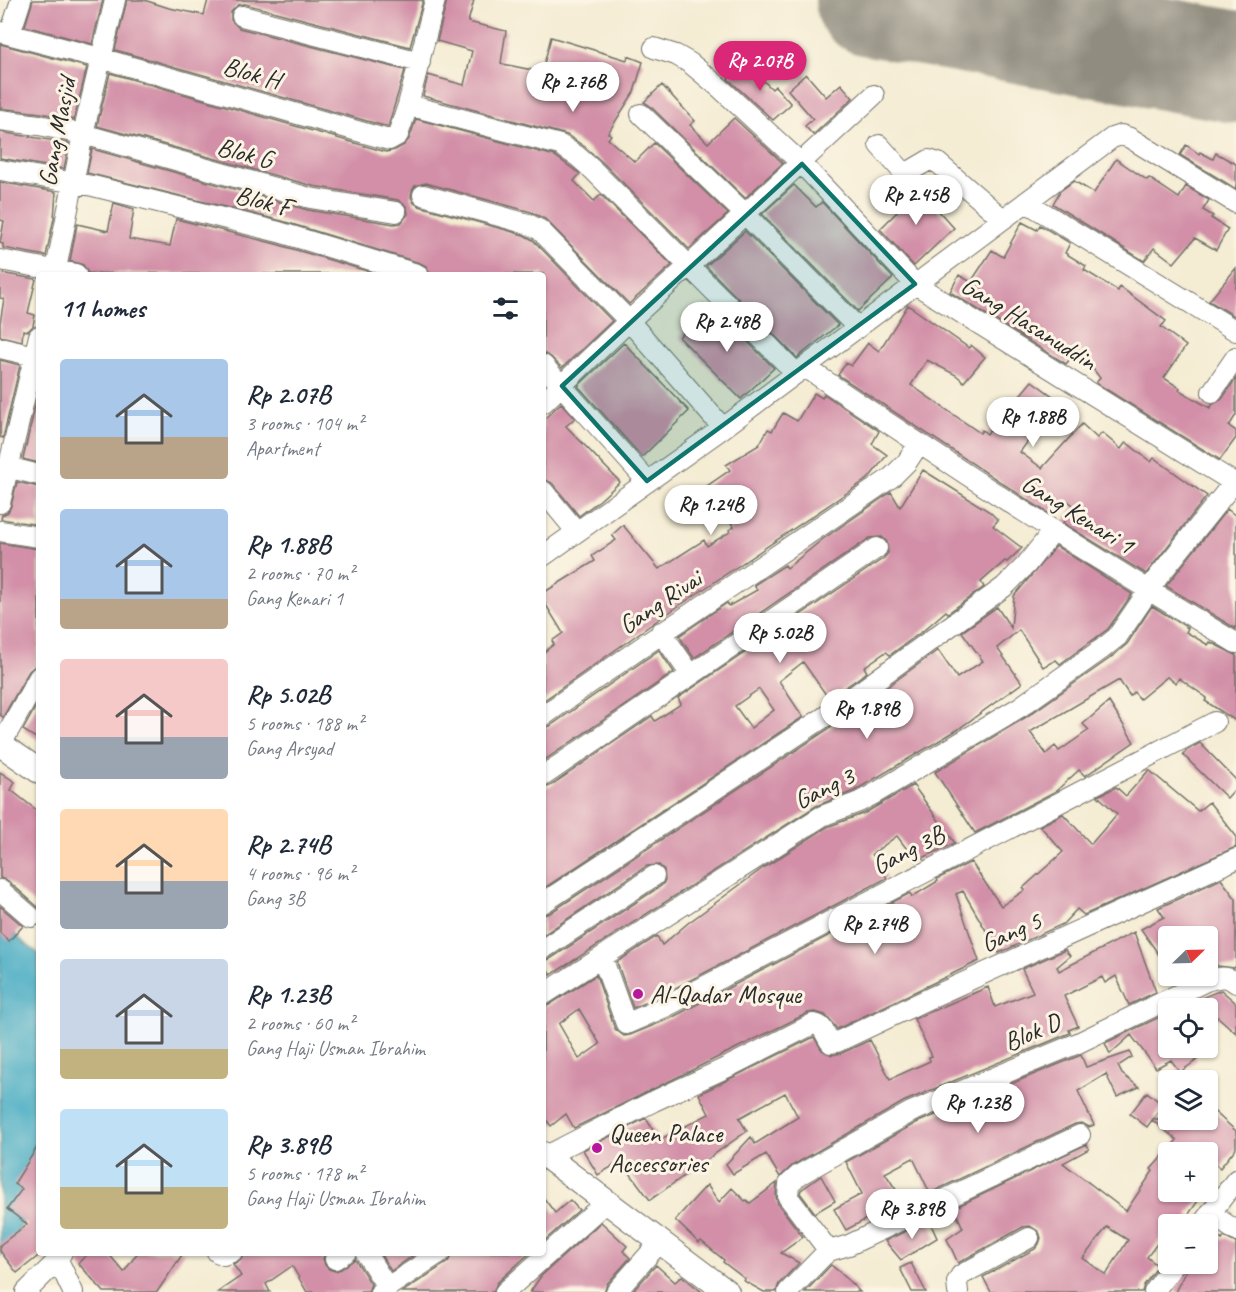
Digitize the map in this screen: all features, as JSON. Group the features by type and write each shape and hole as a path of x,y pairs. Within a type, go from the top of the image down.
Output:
{"street":[{"path":"5,33 21,0"},
{"name":"Gang Masjid","path":"56,272 84,184 83,134 114,0"},
{"path":"408,105 435,0"},
{"path":"242,16 420,62"},
{"name":"Blok H","path":"5,33 389,140 398,135 408,105"},
{"name":"Gang Hasanuddin","path":"654,48 676,55 705,75 802,164 915,284 1235,483"},
{"path":"546,400 874,95"},
{"name":"Gang Kenari 1","path":"408,105 568,150 593,170 689,266 800,370 1053,531 1236,643"},
{"path":"641,114 745,214 858,328"},
{"name":"Blok G","path":"0,120 83,134 309,198 396,213"},
{"path":"546,554 723,428 1112,138 1121,135 1130,138 1236,203"},
{"path":"879,145 903,171 912,170 925,161 934,160 1004,219"},
{"name":"Blok F","path":"0,170 84,184 279,232 410,272"},
{"path":"423,195 528,224 540,230 629,321 723,428"},
{"path":"1026,202 1236,331"},
{"path":"0,260 52,272"},
{"path":"0,348 36,356 31,403 7,467 0,503"},
{"path":"1212,392 1236,357"},
{"path":"546,368 647,481"},
{"name":"Gang Rivai","path":"546,714 661,632 756,571 892,477 907,462 918,445"},
{"path":"7,467 36,474"},
{"name":"Gang 3","path":"546,993 822,816 867,798 1020,707 1102,649 1117,637 1158,577 1235,483"},
{"path":"546,495 577,532"},
{"path":"0,531 36,537"},
{"path":"546,901 832,712 1004,587 1026,565 1053,531"},
{"path":"546,774 877,548"},
{"path":"661,632 691,675"},
{"path":"36,682 0,744 36,769"},
{"name":"Gang 3B","path":"602,957 626,1024 665,1007 1215,722"},
{"name":"Gang 5","path":"547,1162 654,1101 813,1024 818,1024 822,1028 831,1043 837,1042 1236,859"},
{"path":"546,948 654,876"},
{"path":"0,890 31,917"},
{"name":"Blok D","path":"829,1251 789,1197 789,1184 799,1174 911,1112 1078,1043 1206,981 1225,977 1236,983"},
{"path":"788,1292 829,1251 849,1245 1080,1135"},
{"path":"547,1162 606,1202 727,1292"},
{"path":"1210,1214 1236,1179"},
{"path":"546,1255 606,1202"},
{"path":"1218,1224 1236,1231"},
{"path":"958,1292 957,1282 961,1275 1029,1238"},
{"path":"616,1292 660,1242"},
{"path":"26,1292 60,1256 73,1292"},
{"path":"367,1256 383,1290 435,1256"},
{"path":"505,1292 545,1256"},
{"path":"1154,1292 1167,1274"}],"highlighted area":[{"path":"802,164 915,284 647,481 562,386"}],"water":[{"path":"0,919 36,952 36,1198 13,1239 0,1256"}],"building":[{"path":"33,0 103,0 92,44 25,26"},
{"path":"127,0 144,0 204,15 208,0 423,0 410,47 245,4 238,5 231,12 231,20 239,28 405,70 388,127 115,50"},
{"path":"447,0 474,0 468,22 506,31 501,63 503,64 542,72 551,37 627,60 628,56 643,62 634,92 608,133 611,135 608,139 635,162 654,143 728,214 689,249 601,161 567,135 423,96 428,75 464,85 472,51 437,41"},
{"path":"0,44 87,67 74,120 0,108"},
{"path":"744,62 772,89 775,86 791,104 773,120 728,79"},
{"path":"110,73 386,152 404,145 409,139 416,119 555,156 580,174 574,181 594,201 601,195 672,265 629,304 545,219 531,212 426,183 415,186 411,197 419,206 524,235 533,240 612,321 562,368 546,354 546,272 429,272 426,266 420,263 282,221 87,173 92,149 308,210 394,224 401,223 408,214 407,207 398,200 313,186 97,126"},
{"path":"806,74 826,97 841,84 853,98 813,135 805,126 813,119 788,90"},
{"path":"662,85 695,121 690,125 708,143 734,118 783,163 745,198 644,102"},
{"path":"0,132 69,143 64,169 0,158"},
{"path":"1186,145 1199,154 1200,152 1213,159 1216,153 1236,164 1236,189 1180,155"},
{"path":"1116,159 1179,198 1186,186 1209,200 1203,210 1228,229 1216,250 1195,238 1174,263 1154,248 1144,261 1053,204 1060,191 1074,181 1094,193"},
{"path":"0,182 56,192 54,218 46,256 3,248 3,244 0,243 4,221 0,220"},
{"path":"794,185 816,207 822,202 893,278 858,311 762,214"},
{"path":"916,186 954,228 914,266 880,229 897,212 893,208"},
{"path":"114,203 134,209 129,239 170,246 176,219 276,244 370,272 87,272 83,265 70,261 77,224 108,231"},
{"path":"1022,222 1037,230 1040,225 1070,243 1065,253 1086,266 1084,270 1118,291 1120,287 1166,321 1161,327 1186,346 1164,378 1180,388 1179,390 1210,408 1222,399 1236,378 1236,415 1229,426 1236,431 1236,438 1220,460 1096,383 1100,378 1078,349 1066,364 950,292 959,275 971,282 992,250 1003,257"},
{"path":"745,231 838,325 797,358 706,266"},
{"path":"1236,268 1236,317 1209,301"},
{"path":"0,273 36,279 28,313 35,315 33,326 28,331 23,330 22,341 0,336 4,299 0,298"},
{"path":"908,305 969,348 971,345 985,357 964,382 956,375 927,360 911,385 980,433 982,430 987,434 1032,381 1058,400 1020,452 1042,468 1082,424 1097,438 1102,433 1121,449 1126,442 1151,462 1154,458 1207,496 1146,574 1063,523 1074,506 1067,500 1052,516 838,375 846,363 851,366 868,343 879,351"},
{"path":"714,308 774,368 741,399 679,337 706,312"},
{"path":"624,343 689,411 642,457 578,386"},
{"path":"0,360 20,365 3,438 0,437"},
{"path":"814,393 822,398 824,394 879,431 872,444 887,455 869,478 655,622 546,699 546,651 554,644 552,641 563,633 546,605 546,591 595,561 592,556 616,540 612,535 623,525 659,569 704,540 707,546 730,532 729,530 734,527 707,486 730,470 726,465 759,445 768,429 772,431 783,413 797,421"},
{"path":"36,402 36,462 23,459"},
{"path":"561,403 575,418 566,426 620,482 579,516 552,483 546,480 546,417"},
{"path":"923,470 990,512 998,520 993,526 1022,548 981,582 984,587 948,613 946,611 890,655 886,652 864,667 867,672 829,699 803,662 779,681 803,717 546,887 546,787 652,716 655,721 681,704 678,698 884,558 888,553 887,542 882,537 870,538 694,658 679,636 727,603 729,606 757,590 754,585 785,565 787,568 823,539 891,492 900,507","holes":["759,689 774,710 751,728 735,706"]},
{"path":"17,482 36,486 36,525 1,519 11,506"},
{"path":"1227,509 1236,516 1236,629 1166,586"},
{"path":"0,543 36,549 36,660 35,666 29,671 3,717 0,715"},
{"path":"1056,546 1132,594 1108,629 1060,664 1056,660 1043,667 1019,630 997,648 1022,683 957,730 854,791 816,806 551,975 546,966 546,960 661,886 665,881 664,870 659,865 647,866 546,933 546,914 839,722 938,650 957,678 983,661 962,632 997,607 1011,628 1014,596"},
{"path":"1152,606 1188,628 1186,632 1208,645 1210,642 1236,655 1236,721 1205,701 1207,698 1179,678 1176,683 1167,677 1140,699 1134,692 1130,696 1119,680 1030,732 1046,754 1055,746 1059,751 1089,730 1083,724 1109,702 1134,742 1085,776 1079,770 1056,791 975,833 935,772 1026,717 1109,659 1127,644"},
{"path":"659,650 674,672 546,759 546,727"},
{"path":"36,706 36,738 23,730"},
{"path":"1200,743 1236,780 1236,788 1227,798 1183,755"},
{"path":"1149,770 1198,811 1209,802 1236,836 1236,847 1084,915 1077,909 1063,924 999,953 963,891 956,894 979,961 837,1029 825,1015 815,1012 808,1013 574,1128 566,1114 551,1126 546,1120 546,1006 596,975 615,1029 624,1036 630,1035 671,1018 910,893 912,897 938,881 937,879 971,862 1001,906 1025,890 1023,888 1063,852 1040,826 1063,814 1091,844 1117,814 1098,796 1116,787 1126,796","holes":["579,1009 600,1044 579,1059 559,1024"]},
{"path":"0,772 15,782 11,790 36,810 36,905 8,881 0,878"},
{"path":"913,785 955,843 916,861 897,836 872,854 887,878 633,1008 617,962 657,936 662,945 763,868 827,827 865,813"},
{"path":"1221,879 1236,899 1236,966 1234,968 1218,966 1218,926 1158,926 1158,954 1141,929 1164,917 1158,908"},
{"path":"0,906 23,926 9,941 0,933"},
{"path":"1134,932 1156,992 1129,1005 1116,976 1105,983 1102,977 1064,996 1078,1026 1069,1030 1070,1033 905,1101 793,1165 780,1177 766,1154 733,1174 726,1164 751,1137 755,1144 798,1117 785,1093 739,1118 747,1131 650,1200 621,1161 598,1175 583,1150 646,1118 659,1140 709,1114 699,1094 814,1037 822,1050 832,1055 842,1053 870,1040 890,1079 930,1061 929,1057 932,1056 914,1019 988,987 995,1007 1033,992 1022,969 1065,950 1070,956 1057,967 1059,971"},
{"path":"1221,990 1236,1003 1236,1033 1218,1017 1218,998 1201,998"},
{"path":"1158,1018 1158,1058 1196,1058 1197,1060 1183,1070 1178,1070 1171,1060 1156,1068 1131,1035 1110,1054 1105,1043"},
{"path":"1130,1052 1132,1057 1118,1066 1122,1074 1139,1087 1117,1097 1106,1074 1078,1091 1094,1125 1089,1127 1082,1123 1075,1124 930,1193 913,1158 885,1173 906,1205 872,1221 870,1217 846,1230 834,1209 862,1194 846,1162 916,1123 1081,1055 1086,1067"},
{"path":"1147,1092 1158,1101 1158,1112 1153,1119 1158,1119 1158,1125 1152,1120 1147,1127 1130,1114"},
{"path":"1218,1115 1236,1131 1236,1148 1220,1168 1218,1166 1218,1142 1175,1142 1177,1140 1164,1130 1218,1130"},
{"path":"1087,1144 1089,1149 1063,1163 1126,1211 1153,1171 1151,1169 1158,1161 1158,1202 1197,1202 1189,1214 1158,1214 1158,1242 1147,1257 1158,1266 1144,1285 1142,1292 991,1292 983,1277 1035,1249 1041,1238 1039,1232 1030,1226 1023,1227 958,1263 947,1239 963,1228 954,1208","holes":["1107,1227 1128,1240 1106,1275 1083,1258"]},
{"path":"36,1149 36,1256 38,1256 17,1273 0,1251 0,1245 27,1224 7,1209 22,1189 14,1184"},
{"path":"821,1176 835,1201 815,1213 800,1193"},
{"path":"777,1183 778,1204 803,1237 781,1253 799,1263 779,1284 776,1292 764,1292 744,1281 745,1279 723,1262 724,1260 701,1241 699,1243 675,1220 707,1185 719,1202 732,1188 750,1203"},
{"path":"570,1200 579,1210 546,1239 546,1201 555,1213"},
{"path":"929,1220 937,1238 901,1260 885,1241"},
{"path":"601,1222 627,1246 623,1251 630,1258 607,1284 604,1292 530,1292 541,1276"},
{"path":"1218,1236 1222,1240 1224,1237 1236,1243 1236,1292 1175,1292 1184,1274 1218,1274"},
{"path":"86,1256 110,1256 124,1272 135,1256 181,1256 157,1292 104,1292 78,1263"},
{"path":"242,1256 324,1256 325,1265 335,1271 355,1259 371,1284 368,1292 307,1292 292,1266 266,1284 270,1292 218,1292 241,1276 233,1264 241,1260"},
{"path":"382,1256 412,1256 391,1271"},
{"path":"451,1256 527,1256 497,1283 493,1292 402,1292 448,1262"},
{"path":"911,1263 926,1292 912,1292 900,1268"},
{"path":"656,1265 675,1282 682,1276 702,1292 632,1292"},
{"path":"831,1265 842,1274 860,1292 805,1292"}],"runway":[{"path":"871,0 1236,67"}],"place":[{"name":"Al-Qadar Mosque","path":"638,994"},
{"name":"Queen Palace Accessories","path":"597,1148"}]}
